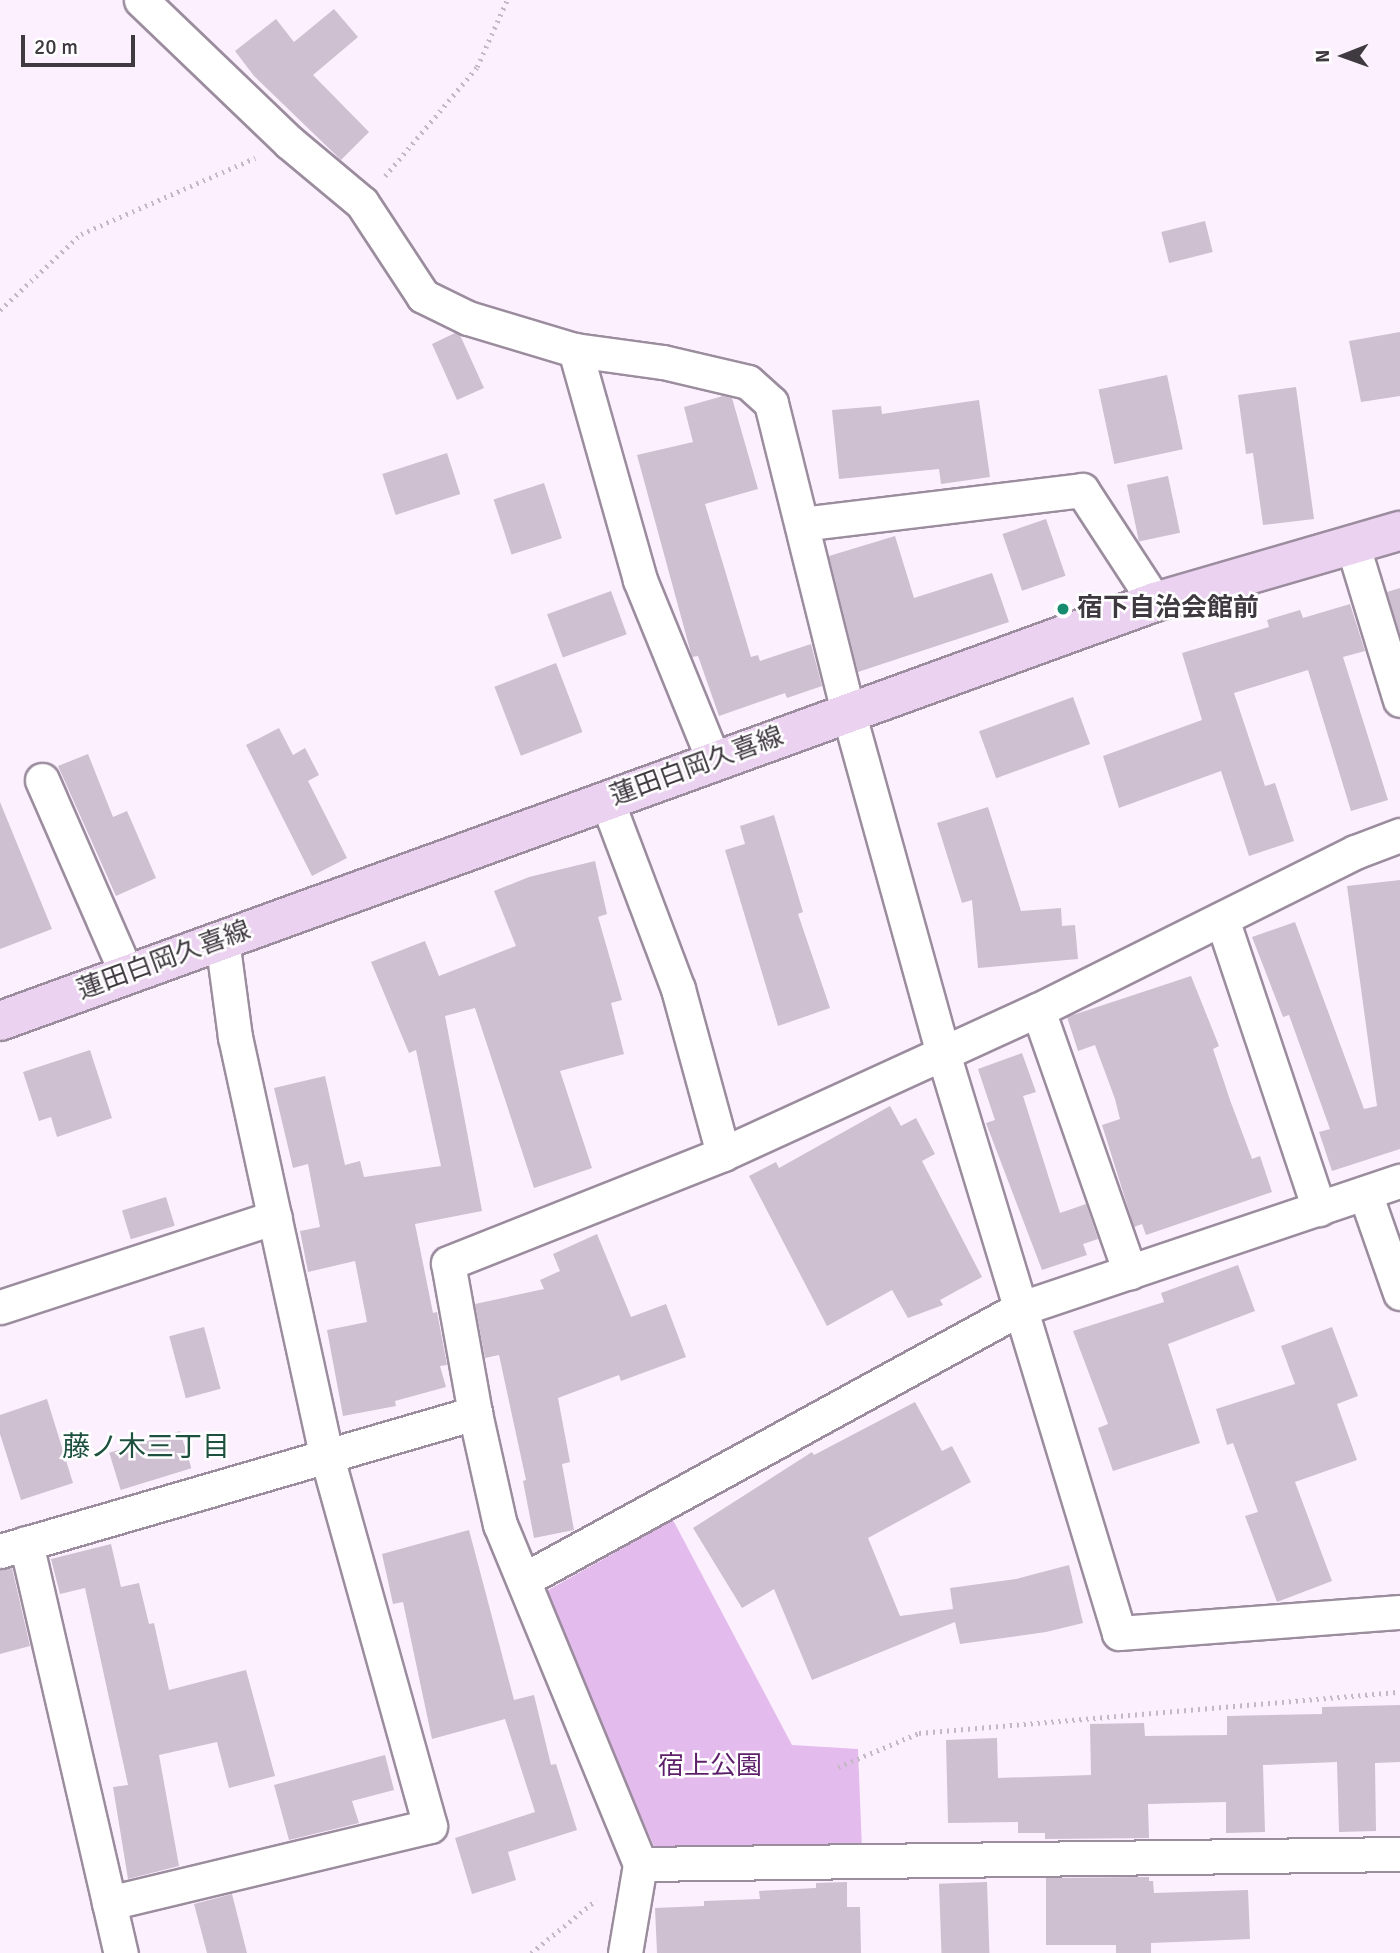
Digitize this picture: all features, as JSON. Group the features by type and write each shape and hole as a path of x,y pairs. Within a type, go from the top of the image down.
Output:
{"main road":[{"name":"蓮田白岡久喜線","path":"0,1021 848,711 1155,602 1400,531"}],"street":[{"path":"141,0 289,142 362,203 423,296 468,318 575,350 663,362 748,382 771,403 848,711 943,1053 1119,1633 1400,1612"},
{"path":"575,350 640,580 714,761"},
{"path":"802,524 1082,490 1155,602"},
{"path":"1352,543 1400,700"},
{"path":"42,780 127,975"},
{"path":"607,801 678,989 723,1154"},
{"path":"625,1953 640,1864 525,1579 500,1525 475,1413 448,1263 723,1154 1038,1010 1355,852 1400,835"},
{"path":"1222,919 1319,1209"},
{"path":"109,1903 430,1826 326,1454 235,1037 222,940"},
{"path":"1038,1010 1130,1272"},
{"path":"525,1579 1019,1309 1400,1181"},
{"path":"1365,1193 1400,1293"},
{"path":"0,1307 275,1217"},
{"path":"121,1953 13,1547 326,1454 475,1413"},
{"path":"640,1864 1400,1854"}],"path":[{"path":"362,203 477,67 508,0"},
{"path":"0,310 81,234 289,142"},
{"path":"838,1768 919,1733 1400,1692"},
{"path":"531,1953 640,1864"}],"green space":[{"name":"宿上公園","path":"673,1520 792,1745 858,1749 862,1849 657,1853 543,1593"}],"building":[{"path":"334,9 358,37 313,75 369,132 341,160 254,76 235,51 276,19 294,42"},
{"path":"1205,221 1213,252 1169,263 1161,232"},
{"path":"1400,332 1400,396 1361,402 1349,341"},
{"path":"455,333 460,335 484,388 457,400 432,344"},
{"path":"1167,375 1183,449 1114,464 1099,390"},
{"path":"1296,387 1314,519 1263,525 1253,453 1246,454 1238,395"},
{"path":"723,396 732,398 758,489 705,504 751,657 758,655 760,661 811,644 822,686 787,698 785,693 719,716 698,656 692,657 637,455 693,442 684,407"},
{"path":"979,400 990,477 941,484 939,469 839,479 832,410 881,406 882,414"},
{"path":"447,453 460,494 396,515 382,474"},
{"path":"1168,476 1180,533 1139,541 1127,485"},
{"path":"544,483 562,538 512,555 494,499"},
{"path":"1046,519 1066,576 1022,591 1003,534"},
{"path":"895,536 914,598 992,573 1009,622 858,672 829,556"},
{"path":"1400,588 1400,634 1387,592"},
{"path":"611,591 627,634 563,657 547,614"},
{"path":"1350,604 1365,651 1343,657 1388,800 1351,811 1308,670 1234,693 1265,786 1275,783 1294,841 1249,856 1221,771 1119,808 1103,756 1202,720 1182,653 1269,627 1267,620 1300,610 1303,618"},
{"path":"556,663 583,732 521,756 494,687"},
{"path":"1073,697 1090,744 996,778 979,731"},
{"path":"279,728 293,755 305,748 319,775 308,781 347,858 312,876 246,745"},
{"path":"88,754 113,817 127,811 156,878 116,896 58,766"},
{"path":"0,802 52,929 0,949"},
{"path":"988,807 1021,911 1061,908 1062,926 1075,925 1078,959 978,968 972,900 962,903 937,823"},
{"path":"774,815 803,912 798,914 830,1008 778,1026 725,850 745,844 740,826"},
{"path":"595,861 607,914 598,917 622,1000 611,1003 624,1054 560,1071 592,1168 534,1188 475,1008 445,1016 482,1211 415,1224 433,1313 437,1312 447,1365 440,1366 446,1387 395,1401 396,1406 343,1416 327,1330 367,1322 355,1261 308,1272 300,1231 320,1227 308,1164 293,1168 274,1088 325,1076 345,1165 360,1161 364,1177 441,1166 416,1050 409,1053 371,962 425,941 439,976 516,946 494,891 529,877"},
{"path":"1400,880 1400,1149 1332,1171 1319,1132 1330,1129 1289,1015 1283,1017 1252,937 1295,922 1364,1109 1377,1106 1347,886"},
{"path":"1191,976 1219,1046 1213,1049 1252,1159 1260,1156 1272,1192 1146,1235 1142,1224 1134,1227 1102,1125 1120,1119 1115,1099 1095,1045 1078,1051 1067,1017"},
{"path":"90,1050 112,1118 57,1137 51,1117 39,1121 23,1072"},
{"path":"1022,1053 1036,1092 1023,1096 1060,1213 1086,1204 1098,1239 1083,1244 1087,1255 1042,1270 986,1123 995,1120 978,1069"},
{"path":"890,1106 901,1126 916,1118 935,1154 922,1161 982,1277 940,1300 943,1305 908,1318 892,1290 827,1326 749,1176 776,1162 779,1168"},
{"path":"166,1197 175,1226 131,1239 122,1210"},
{"path":"597,1234 631,1317 666,1304 686,1357 621,1381 619,1375 558,1398 570,1462 562,1464 574,1530 534,1538 523,1481 526,1480 499,1355 485,1358 475,1304 544,1289 540,1280 560,1271 553,1254"},
{"path":"1238,1265 1255,1311 1168,1344 1200,1443 1113,1471 1098,1428 1108,1424 1073,1331 1164,1302 1161,1293"},
{"path":"204,1327 221,1389 186,1398 169,1336"},
{"path":"1332,1327 1358,1396 1337,1404 1357,1460 1295,1482 1332,1581 1277,1602 1245,1516 1258,1512 1233,1443 1227,1445 1216,1409 1295,1384 1281,1346"},
{"path":"47,1399 73,1483 21,1500 0,1434 0,1415"},
{"path":"915,1402 942,1451 952,1446 971,1482 868,1538 900,1616 953,1609 950,1588 1016,1579 1069,1565 1083,1623 1046,1632 960,1644 955,1622 812,1680 774,1589 742,1608 693,1528 812,1452 814,1455"},
{"path":"180,1431 191,1468 121,1490 109,1453"},
{"path":"469,1530 514,1700 534,1695 551,1765 556,1764 577,1830 508,1852 516,1880 472,1894 455,1838 535,1812 505,1719 432,1739 403,1602 393,1604 382,1554"},
{"path":"111,1544 121,1587 139,1583 149,1624 154,1623 169,1690 246,1670 275,1776 229,1788 217,1742 159,1755 179,1866 128,1879 113,1787 128,1785 85,1588 60,1594 51,1559"},
{"path":"12,1568 30,1646 0,1654 0,1570"},
{"path":"1400,1705 1400,1762 1375,1763 1376,1831 1339,1832 1337,1762 1263,1765 1265,1832 1226,1833 1226,1802 1148,1804 1149,1838 1045,1839 1045,1833 1018,1833 1018,1822 948,1823 946,1740 997,1738 998,1778 1091,1775 1090,1724 1144,1723 1145,1736 1227,1735 1227,1716 1322,1714 1322,1707"},
{"path":"385,1755 394,1790 352,1801 359,1823 289,1840 274,1785"},
{"path":"1149,1877 1149,1881 1153,1881 1154,1893 1248,1890 1250,1939 1151,1943 1151,1953 1116,1953 1116,1945 1046,1945 1046,1878"},
{"path":"847,1882 847,1907 860,1907 861,1953 657,1953 655,1908 704,1906 704,1901 760,1899 759,1891 816,1888 816,1883"},
{"path":"987,1882 989,1953 941,1953 939,1884"},
{"path":"232,1894 247,1953 207,1953 194,1904"}],"place":[{"name":"宿下自治会館前","path":"1063,609"}],"district":[{"name":"藤ノ木三丁目","path":"146,1447"}]}
